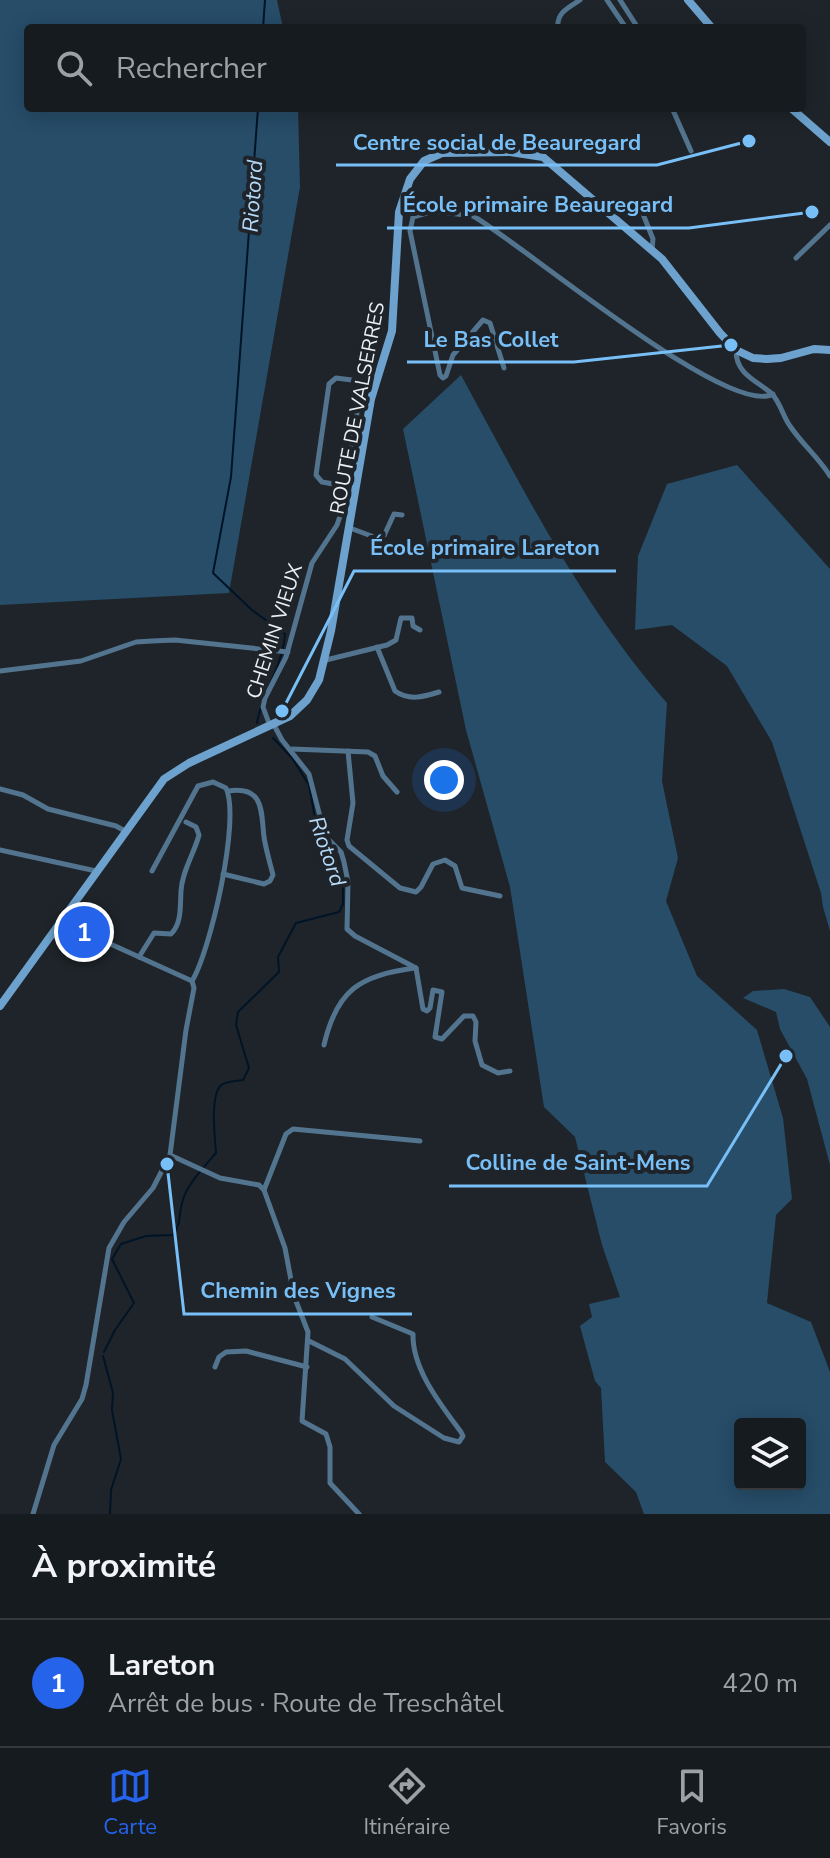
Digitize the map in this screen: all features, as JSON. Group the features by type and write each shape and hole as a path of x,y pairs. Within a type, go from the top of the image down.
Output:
{"street":[{"path":"558,24 558,18 580,0"},
{"path":"607,0 623,24"},
{"path":"620,0 635,24"},
{"path":"688,0 709,24"},
{"path":"674,112 691,151"},
{"path":"795,112 830,142"},
{"path":"815,130 830,134"},
{"name":"ROUTE DE VALSERRES","path":"97,871 169,774 272,726 298,710 319,680 326,660 350,528 349,506 371,399 392,331 401,202 413,173 424,161 442,153 537,154 652,250 672,270 736,350"},
{"path":"639,204 653,239 652,250"},
{"path":"504,368 490,323 483,320 453,355 446,376 443,378 440,375 410,231 413,217 433,211 473,216 672,357 745,393 766,397 773,394"},
{"path":"796,258 830,225"},
{"path":"736,350 753,358 767,359 814,349 830,350"},
{"path":"736,350 739,365 759,386 773,394 791,428 830,476"},
{"path":"345,486 322,482 316,475 329,384 336,378 352,380 361,388 345,486 351,496"},
{"name":"CHEMIN VIEUX","path":"272,726 263,707 312,563 349,506"},
{"path":"350,528 382,540 394,514 402,515"},
{"path":"326,660 396,640 401,618 412,618 413,626 420,630"},
{"path":"0,671 81,661 136,642 175,640 284,652"},
{"path":"377,647 395,691 407,697 423,697 439,692"},
{"path":"272,726 309,774 325,836 341,852 348,882 347,929 416,968"},
{"path":"289,748 368,752 375,756 383,776 397,792"},
{"path":"348,751 353,803 347,840 349,846 385,878 409,891 416,892 433,864 445,860 455,866 462,888 500,896"},
{"path":"152,871 198,786 213,782 228,791 241,790 263,808 265,843 273,875 264,884 223,874"},
{"path":"0,789 23,795 48,809 125,831"},
{"path":"33,1514 54,1445 82,1399 86,1385 109,1248 124,1222 153,1188 170,1155 194,988 192,981 200,965 223,874 231,818 228,791"},
{"path":"139,957 154,933 171,934 175,931 181,911 183,876 199,835 196,827 186,822"},
{"path":"0,850 97,871"},
{"path":"64,921 77,896 97,871"},
{"path":"0,1006 97,871"},
{"path":"64,921 192,981"},
{"path":"324,1045 334,1011 355,986 379,974 416,968"},
{"path":"416,968 423,1009 427,1011 430,1008 433,990 442,992 435,1037 442,1039 464,1016 473,1016 476,1022 475,1041 482,1065 498,1073 510,1071"},
{"path":"264,1190 286,1134 293,1129 420,1141"},
{"path":"170,1155 220,1178 259,1185 264,1190 285,1248 294,1296 309,1341 302,1421 326,1434 330,1447 330,1483 359,1514"},
{"path":"309,1341 348,1361 394,1406 444,1438 459,1442 463,1436 444,1409 414,1352 413,1334 372,1317"},
{"path":"215,1367 219,1357 236,1350 307,1367"}],"shaded area":[{"path":"0,0 277,0 282,24 24,24 24,112 298,112 300,187 229,593 0,605"},
{"path":"461,375 580,586 667,703 662,781 678,858 666,901 697,976 757,1030 783,1118 792,1199 776,1215 767,1303 811,1322 830,1372 830,1514 644,1514 636,1492 605,1462 601,1388 595,1381 580,1326 592,1317 589,1304 620,1297 602,1245 575,1137 544,1107 510,887 466,730 403,429"},
{"path":"737,465 830,569 830,931 821,893 772,742 727,666 672,625 635,630 638,556 667,484"},
{"path":"784,989 810,997 830,1027 830,1165 807,1079 780,1029 776,1012 743,998 753,991"}],"waterway":[{"name":"Riotord","path":"263,24 265,0"},
{"name":"Riotord","path":"257,723 285,634 252,610 213,573 231,477 258,112"},
{"name":"Riotord","path":"104,1352 134,1303 112,1259 121,1244 146,1236 173,1235 187,1190 216,1153 214,1116 219,1088 225,1083 243,1080 249,1068 236,1025 238,1012 279,972 278,957 296,923 339,912 343,904 343,880 336,859 318,835 309,785 292,758 273,738"},
{"name":"Riotord","path":"103,1356 113,1393 112,1410 121,1459 111,1490 110,1514"}],"place":[{"name":"Centre social de Beauregard","path":"749,141"},
{"name":"École primaire Beauregard","path":"812,212"},
{"name":"Le Bas Collet","path":"731,345"},
{"name":"École primaire Lareton","path":"282,711"},
{"name":"Lareton","path":"84,932"},
{"name":"Colline de Saint-Mens","path":"786,1056"},
{"name":"Chemin des Vignes","path":"167,1164"}]}
